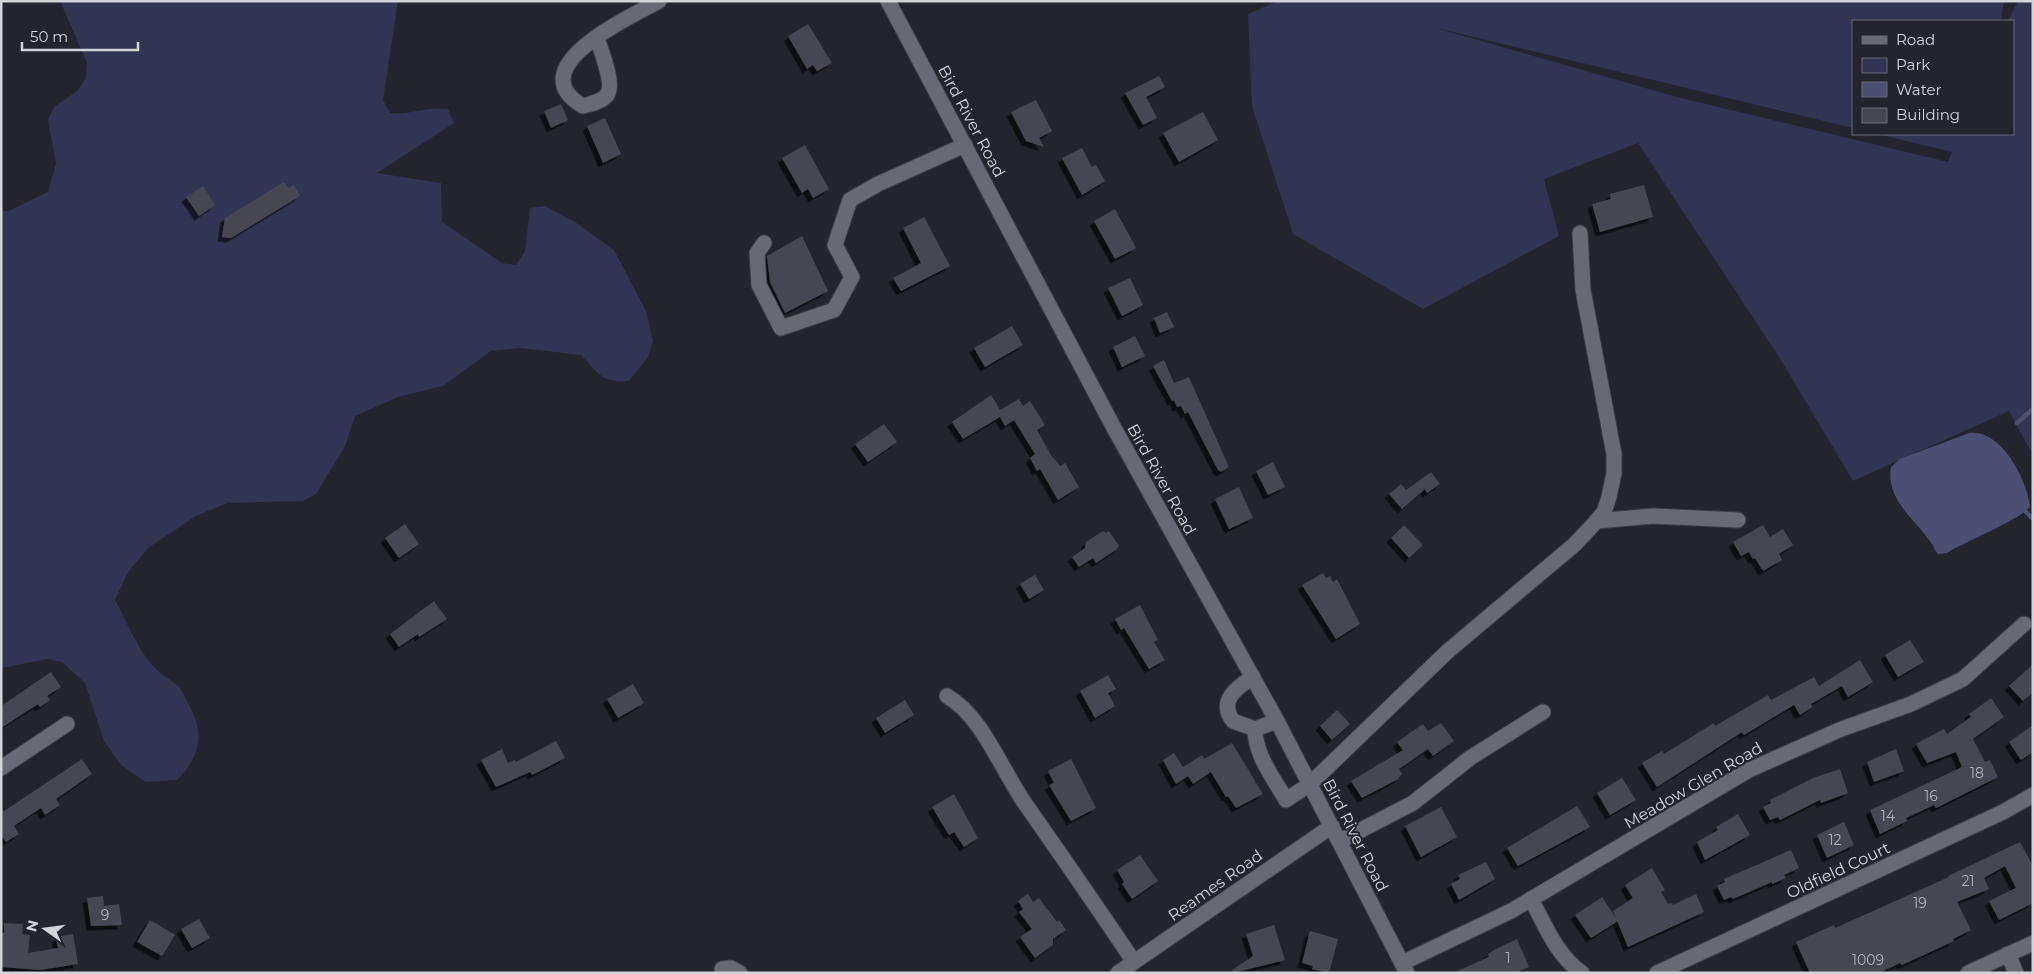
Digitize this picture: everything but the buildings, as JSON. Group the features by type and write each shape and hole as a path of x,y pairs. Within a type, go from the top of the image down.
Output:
{"street":[{"path":"597,38 610,28 659,1"},
{"name":"Bird River Road","path":"888,1 1114,428 1310,784 1405,968"},
{"path":"764,243 757,253 759,285 781,328 834,310 852,277 835,246 850,200 878,184 965,145"},
{"path":"1255,729 1258,750 1286,800 1310,784 1448,651 1574,545 1604,512 1614,473 1614,454 1583,290 1580,233"},
{"path":"1597,521 1653,516 1738,520"},
{"name":"Meadow Glen Road","path":"1405,968 1531,899 1750,770 1839,730 1911,704 1963,679 2024,624"},
{"path":"1253,678 1233,692 1228,700 1227,708 1233,721 1255,729 1276,721"},
{"path":"947,696 957,702 970,716 1023,801 1134,962"},
{"path":"1340,841 1414,802 1470,758 1543,712"},
{"path":"1,768 67,724"},
{"name":"Oldfield Court","path":"1657,973 2003,812 2033,795"},
{"name":"Reames Road","path":"1118,973 1332,826"},
{"path":"1531,899 1568,962 1582,973"},
{"path":"1968,973 2033,943"},
{"path":"2008,954 2016,973"},
{"path":"722,969 731,968 740,973"}],"green space":[{"path":"60,1 398,1 383,100 390,113 448,109 454,123 377,173 441,183 442,222 502,263 516,265 525,251 530,208 545,206 575,222 614,250 646,311 653,341 648,357 629,381 607,379 597,372 581,355 521,348 491,351 443,386 398,397 355,416 345,446 316,494 303,501 227,503 196,516 148,548 128,572 115,600 144,654 156,669 180,688 194,715 197,725 198,745 191,763 177,780 146,782 121,765 104,741 85,683 62,662 48,659 1,668 1,211 8,211 48,192 56,163 48,120 54,107 77,91 86,78 87,63"},
{"path":"1278,1 2004,1 2001,20 1852,20 1852,128 1432,27 1677,97 1948,162 1952,152 1881,135 2014,135 2014,20 2008,20 2018,1 2033,1 2033,455 2009,411 1853,481 1781,360 1638,143 1544,179 1559,236 1423,309 1293,234 1252,106 1248,14"}],"water":[{"path":"1969,433 1981,434 1992,439 2002,447 2018,470 2028,495 2030,506 2026,511 2006,523 1947,553 1938,554 1926,535 1897,500 1890,479 1891,467 1900,459"}],"waterway":[{"path":"2017,423 2033,409"},
{"path":"2026,512 2033,519"}]}
